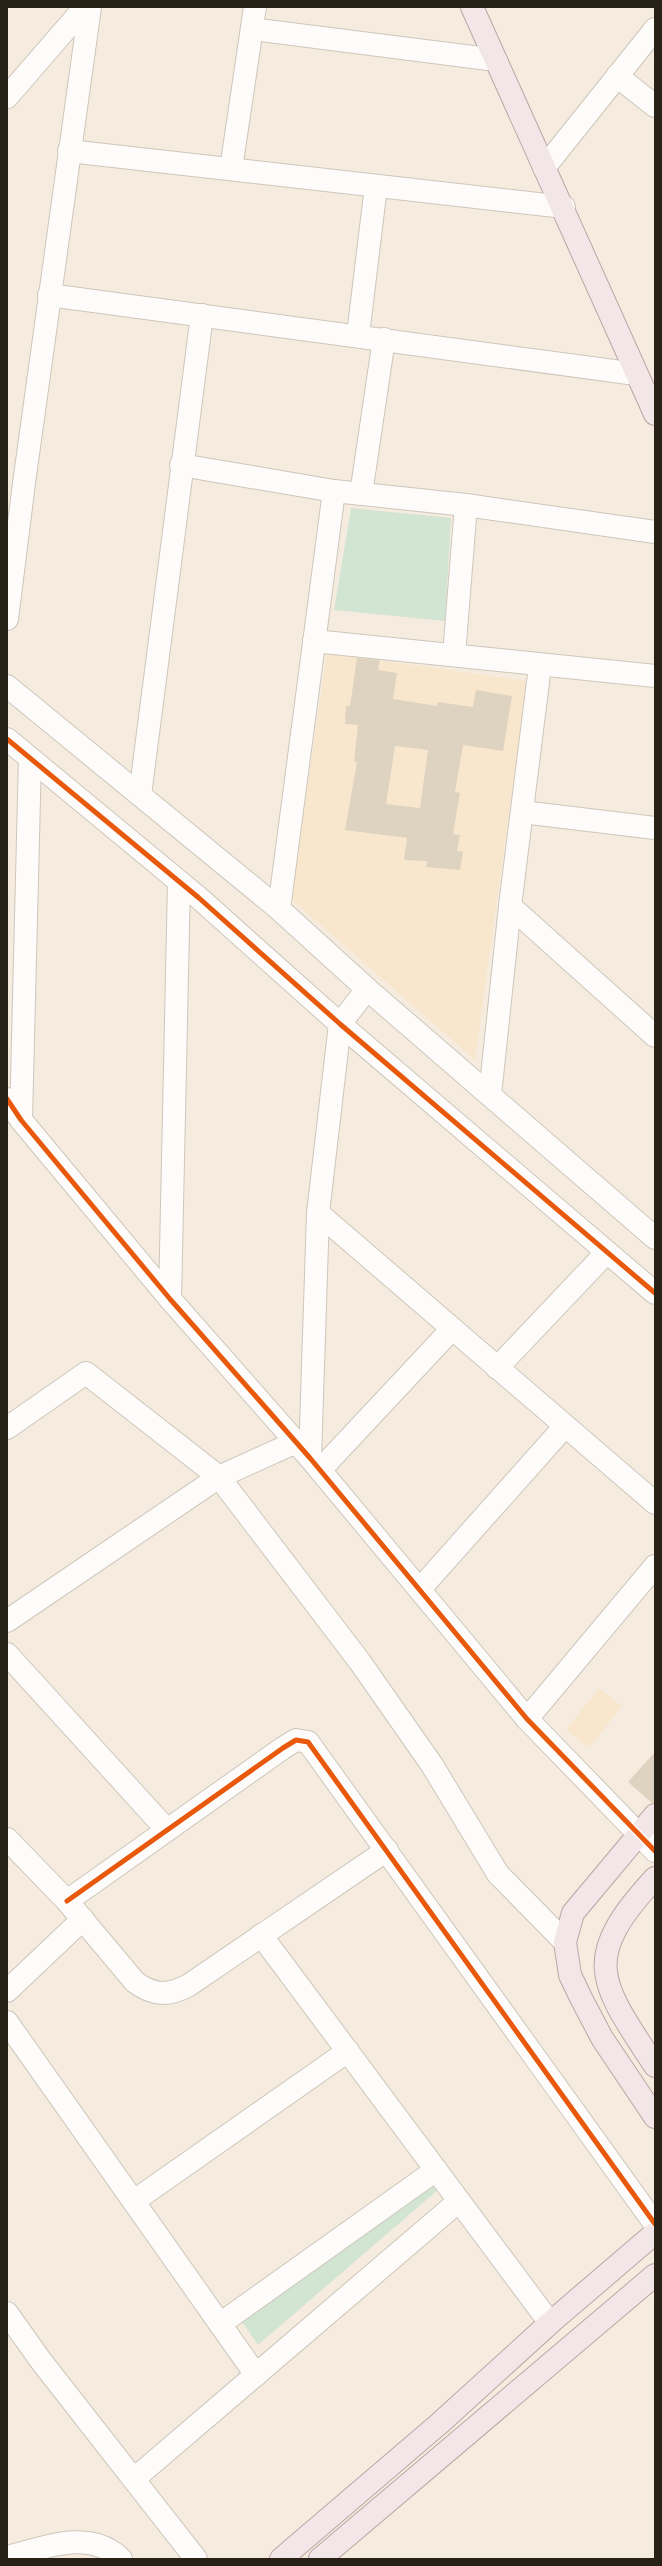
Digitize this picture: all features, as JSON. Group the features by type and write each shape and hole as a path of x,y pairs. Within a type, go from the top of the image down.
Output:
{"main road":[{"path":"472,7 544,168 564,207 636,374 655,414"},
{"path":"655,1815 573,1913 565,1942 570,1975 581,1998 610,2050 655,2117"},
{"path":"655,1878 626,1911 615,1928 606,1963 606,1980 612,1998 655,2066"},
{"path":"281,2559 440,2423 550,2323 655,2233"},
{"path":"320,2559 655,2275"}],"street":[{"path":"7,98 85,7"},
{"path":"7,619 49,294 90,7"},
{"path":"231,169 255,7"},
{"path":"252,29 496,60"},
{"path":"544,168 655,29"},
{"path":"617,76 655,106"},
{"path":"69,151 564,207"},
{"path":"358,335 376,186"},
{"path":"49,294 636,374"},
{"path":"140,795 181,465 202,315"},
{"path":"361,494 384,339"},
{"path":"181,465 334,491 466,505 655,532"},
{"path":"7,468 24,483"},
{"path":"279,909 334,491"},
{"path":"454,655 466,505"},
{"path":"314,641 454,655 540,666 655,676"},
{"path":"490,1095 510,906 540,666"},
{"path":"7,686 279,909 367,989 655,1238"},
{"path":"7,739 180,882 340,1024 655,1293"},
{"path":"21,1120 30,758"},
{"path":"522,812 655,828"},
{"path":"170,1299 180,882"},
{"path":"510,906 655,1036"},
{"path":"315,1464 318,1213 340,1024 367,989"},
{"path":"7,1098 21,1120 170,1299 315,1464 527,1719 655,1851"},
{"path":"318,1213 655,1503"},
{"path":"497,1368 607,1252"},
{"path":"315,1464 452,1329"},
{"path":"7,1428 86,1373 219,1477 360,1662 405,1726 432,1765 498,1874 565,1942"},
{"path":"420,1589 565,1426"},
{"path":"7,1621 219,1477 296,1442"},
{"path":"527,1719 655,1566"},
{"path":"7,1654 167,1830"},
{"path":"67,1901 283,1748 300,1740 312,1746 655,2224"},
{"path":"7,1839 67,1901 135,1982 147,1991 162,1994 176,1992 189,1985 387,1850"},
{"path":"7,1991 83,1919"},
{"path":"261,1935 550,2323"},
{"path":"7,2022 256,2375"},
{"path":"134,2201 348,2051"},
{"path":"220,2324 436,2170"},
{"path":"134,2479 459,2201"},
{"path":"7,2313 41,2361 196,2559"},
{"path":"7,2557 68,2542 85,2541 100,2545 121,2559"}],"shaded area":[{"path":"327,653 527,681 475,1060 291,899"},
{"path":"599,1688 622,1706 589,1748 566,1730"}],"green space":[{"path":"351,508 451,518 445,621 334,610"},
{"path":"431,2179 439,2189 258,2345 238,2316"}],"building":[{"path":"357,658 380,660 378,670 397,673 393,699 437,706 438,702 473,707 476,690 512,696 503,751 463,745 455,792 460,793 453,834 460,835 457,851 463,852 460,870 426,867 427,861 404,860 407,838 345,830 357,762 354,762 358,725 345,724 346,706 350,706","holes":["395,746 428,750 420,808 386,804"]},
{"path":"655,1752 655,1803 652,1803 628,1782"}],"cycle path":[{"path":"7,739 199,898 340,1024 655,1293"},
{"path":"7,1099 21,1120 170,1299 310,1458 527,1719 655,1851"},
{"path":"67,1901 283,1748 296,1740 308,1742 655,2224"}]}
